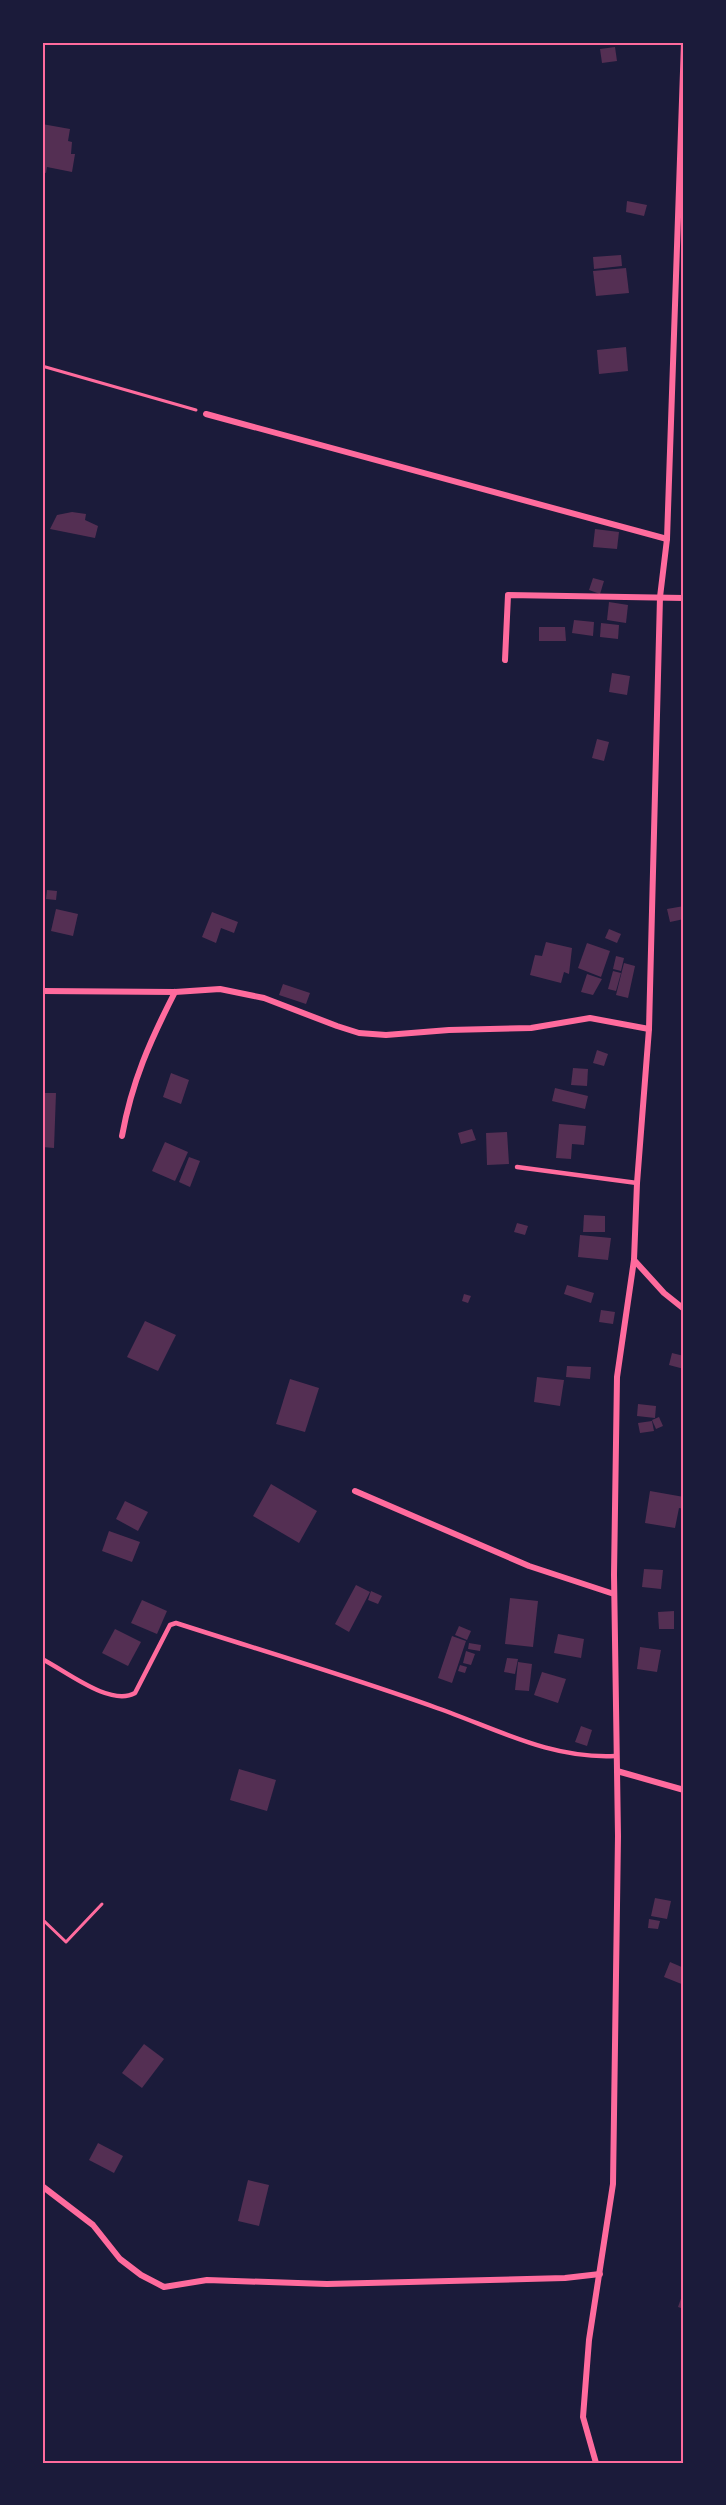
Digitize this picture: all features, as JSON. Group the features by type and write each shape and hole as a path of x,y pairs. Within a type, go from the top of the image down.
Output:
{"street":[{"path":"596,2463 583,2416 589,2340 613,2184 618,1836 615,1756 617,1377 634,1260 637,1183 649,1029 660,597 667,539 684,42"},
{"path":"206,414 667,539"},
{"path":"505,660 508,595 684,598"},
{"path":"42,991 174,992 220,989 244,992 359,1033 386,1035 449,1030 531,1028 590,1018 649,1029"},
{"path":"122,1136 129,1096 138,1071 174,992"},
{"path":"634,1260 664,1293 684,1309"},
{"path":"355,1491 529,1566 615,1594"},
{"path":"616,1771 684,1790"},
{"path":"42,2186 93,2225 120,2259 141,2275 164,2287 207,2280 327,2284 565,2278 600,2274"}],"lane":[{"path":"517,1167 637,1183"},
{"path":"42,1659 116,1698 127,1698 135,1693 170,1625 176,1623 435,1707 556,1752 594,1757 615,1756"}],"path":[{"path":"42,366 206,414"},
{"path":"42,1919 66,1942 102,1904"}],"building":[{"path":"615,47 617,61 602,63 600,49"},
{"path":"42,124 70,129 68,141 72,142 71,154 75,154 72,172 47,167 46,173 42,172"},
{"path":"627,201 647,205 644,216 626,212"},
{"path":"621,255 622,266 594,269 593,257"},
{"path":"626,268 629,293 596,296 593,271"},
{"path":"626,347 628,371 599,374 597,350"},
{"path":"72,512 86,514 85,520 98,526 95,538 50,529 57,515"},
{"path":"595,529 619,532 617,549 593,547"},
{"path":"593,578 604,581 600,594 589,590"},
{"path":"609,602 628,605 626,623 607,620"},
{"path":"574,620 594,622 593,636 572,633"},
{"path":"601,623 619,625 618,639 600,637"},
{"path":"539,627 565,627 566,641 539,641"},
{"path":"612,673 630,676 627,695 609,692"},
{"path":"597,739 609,742 604,761 592,758"},
{"path":"47,890 57,891 56,900 46,899"},
{"path":"684,906 684,919 670,922 667,909"},
{"path":"56,909 78,914 73,936 51,931"},
{"path":"212,912 238,922 234,933 221,928 216,943 202,937"},
{"path":"609,929 621,934 617,943 605,938"},
{"path":"546,942 572,948 569,974 564,972 561,983 530,975 535,955 542,956"},
{"path":"587,943 610,951 601,977 578,968"},
{"path":"616,956 624,958 621,971 613,969"},
{"path":"624,963 635,966 628,998 616,995"},
{"path":"613,971 621,973 616,991 608,989"},
{"path":"587,974 602,979 593,995 581,992"},
{"path":"283,984 310,993 306,1004 279,995"},
{"path":"597,1050 608,1054 604,1066 593,1063"},
{"path":"573,1068 588,1069 587,1086 571,1085"},
{"path":"171,1073 189,1080 181,1104 163,1097"},
{"path":"555,1088 588,1096 585,1109 552,1101"},
{"path":"42,1093 56,1093 54,1148 42,1147"},
{"path":"559,1124 586,1126 584,1145 572,1144 571,1159 556,1158"},
{"path":"472,1129 476,1140 461,1144 458,1133"},
{"path":"507,1132 509,1164 487,1165 486,1133"},
{"path":"165,1142 188,1152 175,1181 152,1171"},
{"path":"189,1157 200,1161 190,1187 179,1182"},
{"path":"584,1215 605,1216 605,1232 583,1232"},
{"path":"517,1223 528,1226 525,1235 514,1232"},
{"path":"580,1235 611,1238 608,1260 578,1257"},
{"path":"567,1285 594,1293 591,1303 564,1294"},
{"path":"464,1294 471,1296 468,1303 462,1301"},
{"path":"601,1310 615,1312 613,1324 599,1322"},
{"path":"145,1321 176,1335 158,1371 127,1357"},
{"path":"672,1353 684,1356 684,1369 669,1365"},
{"path":"567,1366 591,1367 590,1379 566,1377"},
{"path":"537,1377 564,1380 560,1406 534,1402"},
{"path":"290,1379 319,1388 305,1432 276,1424"},
{"path":"638,1404 656,1406 655,1418 637,1416"},
{"path":"659,1417 663,1426 656,1429 652,1420"},
{"path":"652,1421 654,1431 640,1433 638,1423"},
{"path":"271,1484 317,1511 299,1543 253,1516"},
{"path":"650,1491 684,1497 684,1509 679,1508 675,1528 645,1523"},
{"path":"125,1501 148,1512 138,1531 116,1519"},
{"path":"109,1531 140,1542 132,1562 102,1551"},
{"path":"644,1569 663,1570 661,1589 642,1587"},
{"path":"356,1585 370,1592 349,1632 335,1624"},
{"path":"371,1591 382,1596 378,1604 368,1600"},
{"path":"510,1598 538,1601 533,1647 505,1644"},
{"path":"142,1600 167,1611 157,1634 131,1623"},
{"path":"674,1611 674,1629 659,1629 658,1612"},
{"path":"459,1626 471,1631 467,1640 455,1635"},
{"path":"115,1629 141,1642 128,1666 102,1653"},
{"path":"558,1634 584,1639 581,1658 554,1653"},
{"path":"452,1636 466,1641 452,1683 438,1678"},
{"path":"469,1643 481,1645 480,1651 468,1649"},
{"path":"640,1647 661,1650 657,1672 637,1669"},
{"path":"466,1651 475,1654 471,1665 463,1663"},
{"path":"507,1658 518,1659 515,1674 504,1672"},
{"path":"518,1662 532,1664 529,1691 515,1690"},
{"path":"460,1665 467,1667 465,1673 458,1671"},
{"path":"542,1672 566,1679 558,1703 534,1695"},
{"path":"581,1726 592,1730 587,1746 575,1742"},
{"path":"239,1769 276,1780 267,1811 230,1800"},
{"path":"655,1898 671,1901 667,1919 651,1916"},
{"path":"649,1919 660,1921 658,1929 648,1928"},
{"path":"670,1962 684,1968 684,1985 664,1977"},
{"path":"144,2044 164,2059 142,2088 122,2073"},
{"path":"98,2143 123,2156 114,2173 89,2160"},
{"path":"248,2180 269,2185 259,2226 238,2221"},
{"path":"684,2290 684,2309 678,2307"}]}
